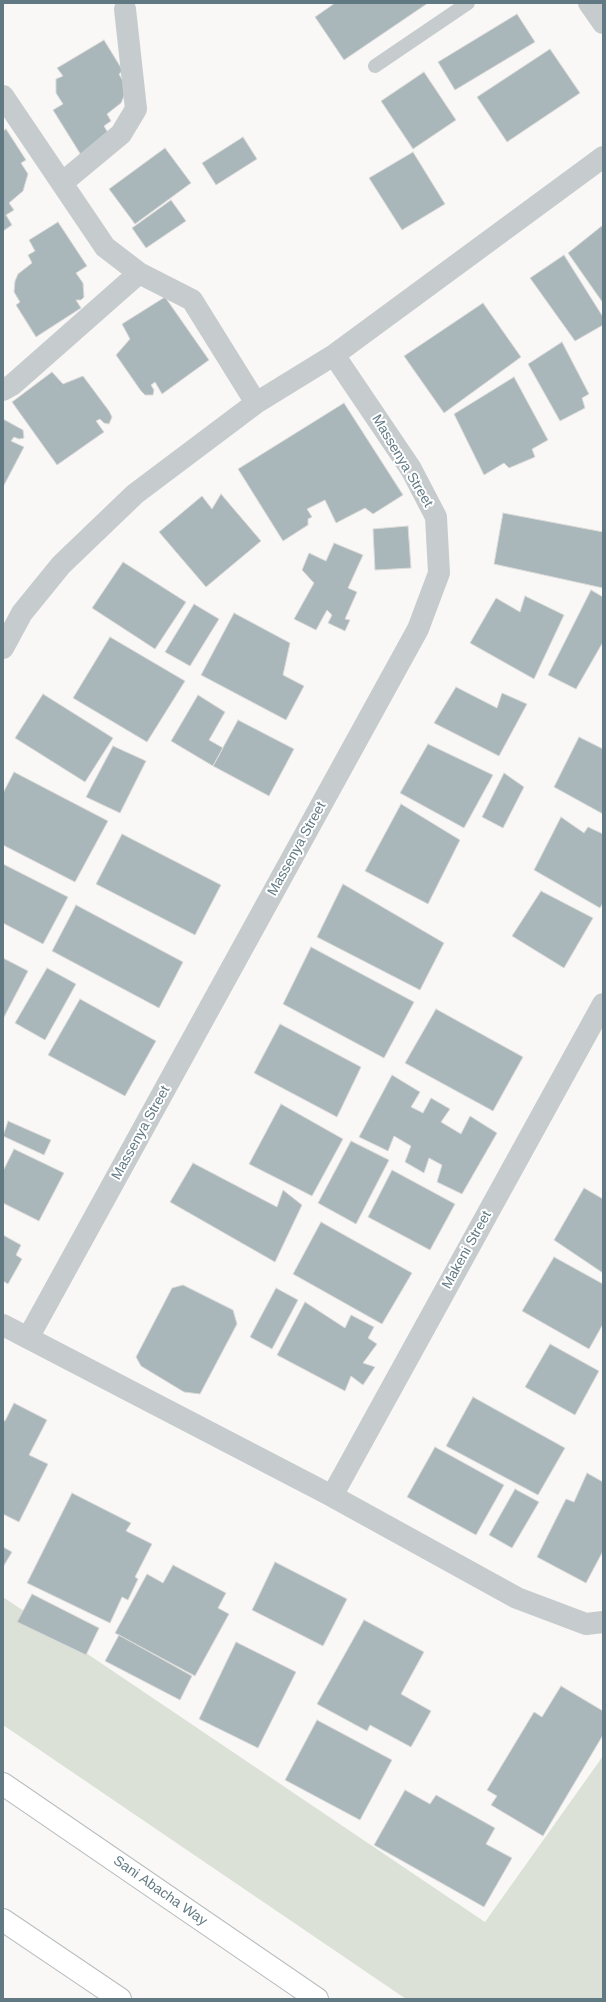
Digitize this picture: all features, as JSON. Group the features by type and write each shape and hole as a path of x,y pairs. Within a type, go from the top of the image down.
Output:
{"highway":[{"name":"Sani Abacha Way","path":"7,1785 317,1999"},
{"path":"3,1920 120,1999"}],"street":[{"path":"589,3 603,24"},
{"path":"62,183 121,134 136,109 125,9"},
{"path":"3,96 106,247 139,273 192,300 256,403"},
{"path":"3,648 22,613 61,565 135,494 256,403 334,355 603,157"},
{"path":"3,390 12,385 139,273"},
{"name":"Massenya Street","path":"28,1338 418,629 439,573 436,517 411,469 334,355"},
{"name":"Makeni Street","path":"332,1496 603,1004"},
{"path":"3,1325 332,1496 517,1598 586,1624 603,1622"}],"lane":[{"path":"375,66 468,3"}],"shaded area":[{"path":"3,1597 485,1922 603,1756 603,1999 406,1999 3,1725"}],"building":[{"path":"335,3 428,3 344,60 315,17"},
{"path":"517,14 535,42 455,90 438,62"},
{"path":"104,40 123,71 119,74 125,85 124,96 121,103 107,114 111,121 104,126 110,136 81,155 53,110 63,104 56,93 56,79 63,76 57,68"},
{"path":"550,49 580,93 507,142 477,97"},
{"path":"424,72 456,120 413,149 381,101"},
{"path":"6,129 26,160 21,163 28,174 23,191 9,203 14,210 6,215 12,225 3,231 3,131"},
{"path":"243,137 257,159 216,185 202,163"},
{"path":"165,148 191,183 135,224 109,189"},
{"path":"413,152 445,204 402,230 369,178"},
{"path":"171,200 186,221 146,248 132,228"},
{"path":"58,222 87,266 76,273 83,283 84,297 81,300 76,300 81,308 36,337 16,305 20,302 14,292 15,281 18,274 32,263 28,255 35,251 29,240"},
{"path":"603,225 603,303 568,253"},
{"path":"564,255 603,317 603,325 575,341 530,278"},
{"path":"165,297 209,360 162,394 155,382 151,385 154,390 153,395 145,395 116,355 130,339 122,324"},
{"path":"483,303 521,357 444,413 404,356"},
{"path":"562,342 589,394 582,398 585,408 560,421 528,364"},
{"path":"52,372 63,384 83,376 112,417 109,424 104,423 100,419 96,421 104,432 57,465 12,402"},
{"path":"514,377 548,440 532,449 535,457 509,468 504,463 484,475 454,414"},
{"path":"344,403 403,495 373,514 365,508 336,523 325,500 307,509 312,517 308,519 308,525 283,541 238,469"},
{"path":"3,419 23,430 24,438 19,439 14,437 11,441 24,447 3,487"},
{"path":"221,494 261,541 206,587 159,532 202,496 212,509"},
{"path":"503,513 603,532 603,588 494,564"},
{"path":"408,526 411,568 375,570 373,529"},
{"path":"334,543 363,555 348,588 357,592 345,619 350,620 345,631 328,623 332,615 327,610 316,630 294,619 314,583 302,570 309,553 326,561"},
{"path":"123,562 186,602 155,649 92,608"},
{"path":"591,590 603,597 603,642 576,689 548,675"},
{"path":"525,596 564,615 534,679 470,643 496,598 520,612"},
{"path":"194,604 219,619 190,666 165,652"},
{"path":"234,613 290,643 283,675 304,686 286,720 201,675"},
{"path":"110,637 185,681 147,742 73,698"},
{"path":"456,687 497,708 502,693 527,704 499,756 434,723"},
{"path":"43,694 113,738 85,782 15,738"},
{"path":"198,695 225,712 209,740 223,748 213,766 171,741"},
{"path":"238,720 294,749 269,796 213,766"},
{"path":"579,737 603,749 603,814 554,787"},
{"path":"428,744 493,775 464,828 400,793"},
{"path":"113,746 146,761 120,813 86,797"},
{"path":"14,772 108,821 75,882 3,845 3,793"},
{"path":"504,773 524,787 503,828 482,817"},
{"path":"401,804 460,840 428,904 365,871"},
{"path":"561,817 584,833 588,827 603,834 603,903 600,908 534,870"},
{"path":"122,834 221,885 195,935 96,884"},
{"path":"3,864 68,897 43,944 3,923"},
{"path":"343,884 444,943 420,990 317,937"},
{"path":"541,891 593,918 564,968 512,936"},
{"path":"76,905 183,962 159,1008 52,951"},
{"path":"311,947 414,1002 384,1058 283,1004"},
{"path":"3,958 28,971 3,1019"},
{"path":"47,968 76,984 45,1040 15,1023"},
{"path":"80,999 156,1041 125,1096 48,1055"},
{"path":"436,1009 523,1057 493,1111 405,1063"},
{"path":"280,1024 361,1067 337,1117 254,1073"},
{"path":"392,1075 420,1092 411,1107 423,1113 431,1098 450,1109 441,1122 461,1134 470,1116 497,1133 462,1194 437,1182 442,1165 429,1158 424,1173 405,1162 411,1146 394,1136 388,1151 359,1137"},
{"path":"281,1104 343,1139 312,1196 249,1164"},
{"path":"8,1121 51,1140 44,1155 3,1136"},
{"path":"351,1141 389,1160 356,1224 318,1203"},
{"path":"14,1149 64,1173 39,1221 3,1203 3,1171"},
{"path":"193,1163 277,1207 283,1190 302,1205 275,1262 170,1202"},
{"path":"392,1170 455,1204 430,1250 368,1217"},
{"path":"584,1188 603,1199 603,1273 554,1240"},
{"path":"321,1222 412,1273 382,1324 293,1274"},
{"path":"3,1235 21,1245 16,1255 22,1259 8,1284 3,1281"},
{"path":"554,1257 603,1284 603,1324 589,1349 522,1311"},
{"path":"183,1285 233,1310 237,1324 200,1394 184,1392 141,1366 136,1357 172,1288"},
{"path":"276,1288 298,1300 272,1349 250,1337"},
{"path":"305,1302 345,1328 351,1315 374,1327 368,1338 377,1344 363,1363 375,1367 363,1385 351,1376 345,1391 277,1355"},
{"path":"550,1344 599,1371 575,1415 525,1387"},
{"path":"473,1397 565,1448 538,1495 446,1446"},
{"path":"14,1403 47,1420 29,1455 48,1464 19,1522 3,1514 3,1420 5,1421"},
{"path":"435,1447 504,1485 476,1535 407,1497"},
{"path":"587,1473 603,1482 603,1551 586,1583 537,1557 566,1499 574,1502"},
{"path":"515,1489 539,1502 512,1548 489,1535"},
{"path":"72,1493 131,1523 126,1531 152,1544 135,1577 138,1579 128,1600 122,1597 110,1623 27,1583"},
{"path":"3,1547 12,1552 3,1567"},
{"path":"275,1562 347,1599 323,1646 252,1610"},
{"path":"173,1565 226,1593 218,1608 229,1614 195,1676 115,1633 147,1574 163,1583"},
{"path":"32,1594 99,1628 86,1655 17,1622"},
{"path":"364,1620 424,1652 401,1694 431,1711 411,1747 370,1725 367,1731 317,1704"},
{"path":"119,1635 192,1676 180,1700 105,1661"},
{"path":"236,1642 296,1672 258,1748 199,1719"},
{"path":"561,1686 603,1711 603,1735 543,1836 491,1805 497,1796 487,1790 534,1712 542,1717"},
{"path":"317,1720 392,1760 360,1820 285,1780"},
{"path":"405,1790 430,1804 436,1795 495,1828 486,1844 512,1858 484,1907 374,1845"}]}
